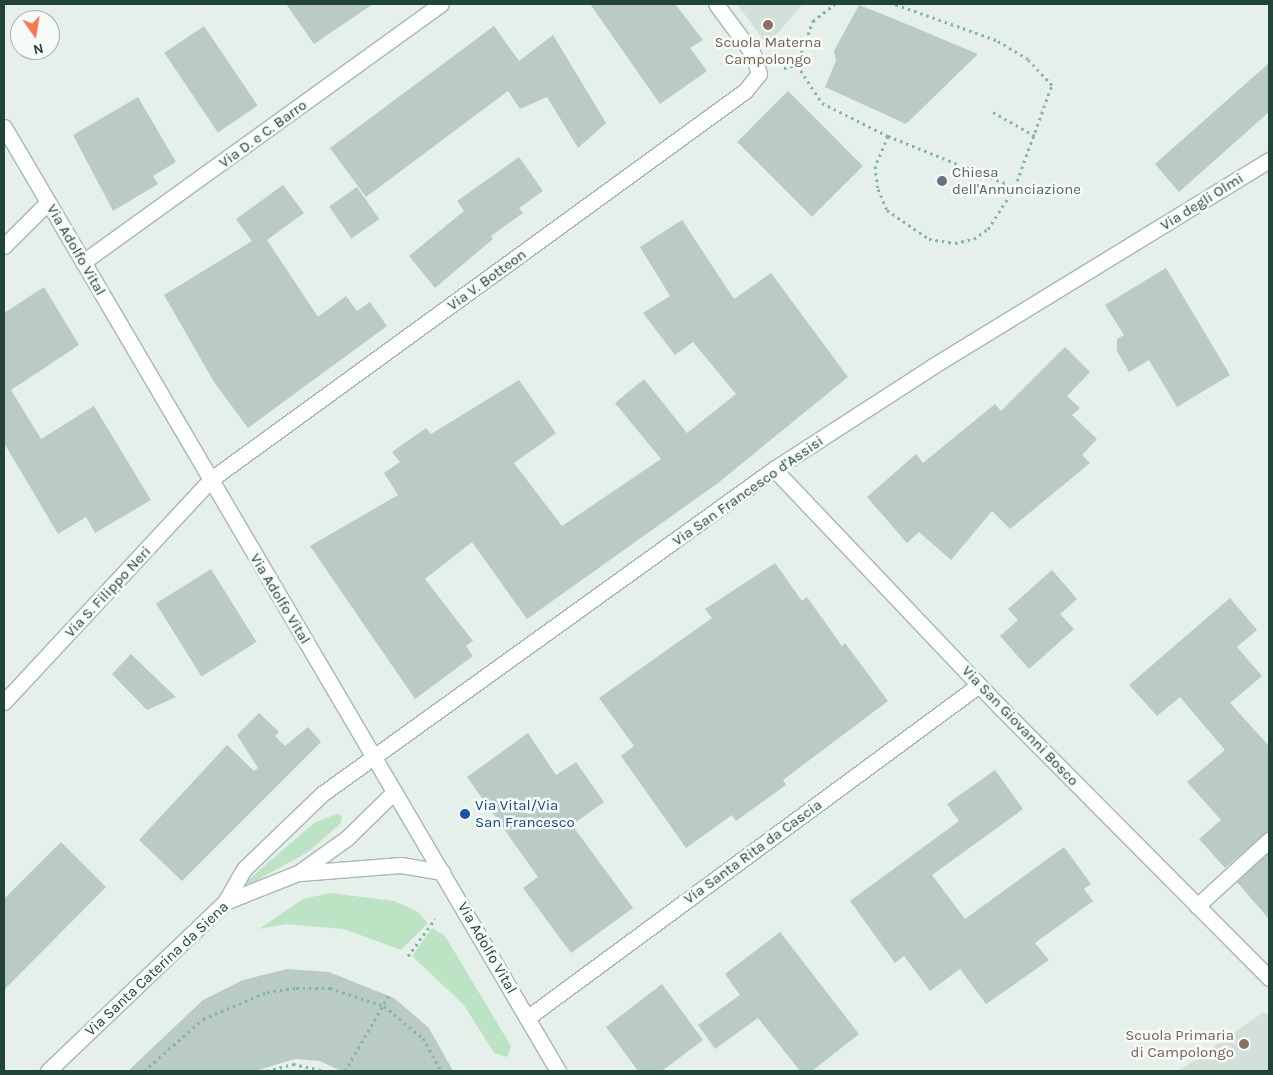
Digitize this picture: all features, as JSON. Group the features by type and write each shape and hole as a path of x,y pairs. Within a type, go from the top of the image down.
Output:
{"street":[{"name":"Via D. e C. Barro","path":"83,262 441,4"},
{"name":"Via V. Botteon","path":"210,480 744,91 759,74 753,54 716,4"},
{"name":"Via Adolfo Vital","path":"4,127 558,1071"},
{"name":"Via degli Olmi","path":"1134,243 1269,160"},
{"path":"4,246 48,202"},
{"name":"Via San Francesco d'Assisi","path":"225,902 244,869 315,801 774,469 1134,243"},
{"name":"Via San Giovanni Bosco","path":"774,469 979,685 1269,978"},
{"name":"Via S. Filippo Neri","path":"4,702 210,480"},
{"name":"Via Santa Rita da Cascia","path":"528,1018 979,685"},
{"name":"Via Santa Caterina da Siena","path":"48,1071 225,902 298,873 347,838 394,792"},
{"path":"1197,906 1269,840"},
{"path":"298,873 401,865 442,872"}],"path":[{"path":"835,4 813,21 797,65 822,103 888,136 1015,187"},
{"path":"888,136 875,166 878,189 887,210 929,239 955,243 974,239 988,229 1015,187 1037,136 1052,85 1028,59 996,40 895,4"},
{"path":"993,112 1037,136"},
{"path":"408,956 435,919"},
{"path":"144,1071 204,1019 267,992 330,988 384,1006 423,1038 441,1071"},
{"path":"345,1071 390,995"},
{"path":"267,1071 293,1064 325,1071"}],"shaded area":[{"name":"Scuola Materna Campolongo","path":"737,4 803,4 767,45"},
{"name":"Scuola Primaria di Campolongo","path":"1264,1012 1269,1016 1269,1071 1179,1071"}],"green space":[{"path":"337,814 342,816 341,823 308,852 232,894 314,823"},
{"path":"330,893 394,901 418,912 428,923 401,950 344,929 286,924 259,929 303,899"},
{"path":"432,928 445,936 511,1046 507,1057 494,1053 464,1005 412,956"}],"building":[{"path":"286,4 373,4 314,44"},
{"path":"590,4 675,4 703,40 690,48 707,71 660,104"},
{"path":"859,5 978,54 906,124 825,87 836,61 834,51"},
{"path":"204,26 258,106 218,132 164,53"},
{"path":"494,26 519,61 553,35 606,123 578,148 547,97 520,109 508,91 366,197 330,148"},
{"path":"1269,63 1269,112 1179,192 1155,164"},
{"path":"788,91 863,166 812,217 737,142"},
{"path":"138,97 176,162 153,176 158,184 113,211 73,135"},
{"path":"519,157 543,191 519,208 523,213 491,236 493,239 435,288 409,256 464,211 457,201"},
{"path":"283,185 304,213 267,240 318,317 346,296 357,311 370,302 387,326 248,428 214,382 164,295 252,241 236,219"},
{"path":"357,187 379,219 352,238 329,207"},
{"path":"682,220 734,299 771,273 848,377 718,483 527,619 472,542 425,579 473,641 466,646 473,656 415,699 310,546 398,495 384,473 400,462 392,452 426,428 431,434 519,380 556,433 514,463 562,526 661,459 615,403 644,379 687,433 736,394 693,342 675,355 643,313 670,296 640,247"},
{"path":"1166,268 1230,375 1177,407 1149,360 1129,372 1117,351 1117,339 1124,335 1105,305"},
{"path":"44,287 79,345 11,390 41,439 94,406 151,500 95,533 86,517 58,534 4,443 4,313"},
{"path":"1065,347 1090,372 1067,396 1080,408 1072,415 1097,439 1082,455 1090,463 1010,529 992,511 951,560 919,532 907,543 867,497 916,454 923,463 995,404 1001,411"},
{"path":"775,563 802,601 807,597 842,646 845,643 888,701 783,780 786,785 736,821 732,815 686,848 621,756 634,746 599,698 712,618 705,609"},
{"path":"211,569 257,642 201,676 156,603"},
{"path":"1052,570 1077,599 1060,614 1074,629 1029,669 1000,636 1018,620 1008,609"},
{"path":"1230,598 1257,630 1237,647 1262,676 1230,703 1269,746 1269,831 1225,868 1199,839 1221,820 1187,782 1225,750 1180,697 1157,716 1129,685"},
{"path":"131,654 176,697 147,710 112,674"},
{"path":"259,713 279,732 275,736 285,746 308,727 321,742 182,881 139,840 227,745 254,771 258,768 237,735"},
{"path":"528,733 556,775 576,762 604,802 572,825 633,908 571,953 523,888 538,877 467,777"},
{"path":"995,770 1023,809 932,875 965,919 1064,847 1091,884 1084,889 1093,901 1035,943 1049,960 986,1004 960,969 930,991 904,956 895,963 850,901 959,821 947,804"},
{"path":"61,842 106,887 4,990 4,899"},
{"path":"1269,852 1269,919 1237,882"},
{"path":"780,932 859,1034 812,1071 800,1071 758,1018 715,1049 698,1025 740,995 725,974"},
{"path":"287,969 329,972 394,998 429,1028 453,1071 341,1071 320,1061 295,1059 255,1071 128,1071 203,1000 243,980"},
{"path":"662,984 703,1040 662,1071 638,1071 606,1027"}],"place":[{"name":"Scuola Materna Campolongo","path":"768,25"},
{"name":"Chiesa dell'Annunciazione","path":"942,181"},
{"name":"Via Vital/Via San Francesco","path":"465,814"},
{"name":"Scuola Primaria di Campolongo","path":"1244,1044"}]}
